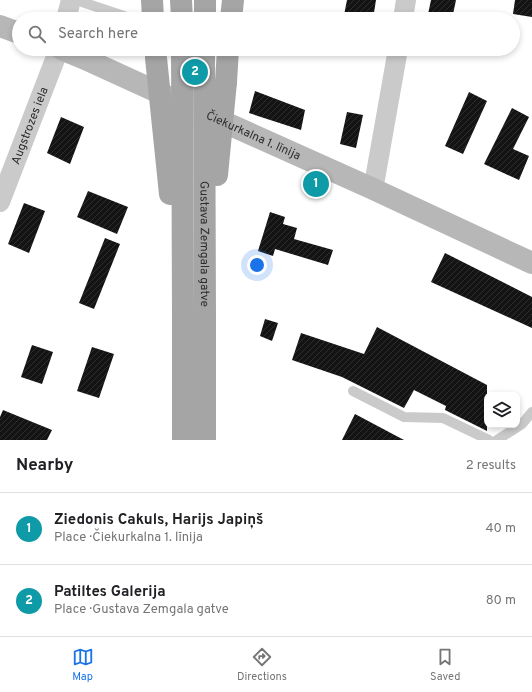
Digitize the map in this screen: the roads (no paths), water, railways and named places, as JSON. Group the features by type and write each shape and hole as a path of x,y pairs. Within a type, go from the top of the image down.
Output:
{"main road":[{"path":"152,0 153,12"},
{"path":"182,0 182,12"},
{"path":"205,0 205,12"},
{"path":"232,12 233,0"},
{"path":"156,56 183,312"},
{"name":"Gustava Zemgala gatve","path":"182,56 183,440"},
{"name":"Gustava Zemgala gatve","path":"204,56 205,440"},
{"path":"205,315 227,56"}],"street":[{"path":"68,12 71,0"},
{"path":"404,12 406,0"},
{"path":"0,26 12,30"},
{"name":"Augstrozes iela","path":"0,202 57,56"},
{"name":"Čiekurkalna 1. līnija","path":"78,56 371,188 532,263"},
{"path":"371,188 375,179 397,56"}],"lane":[{"path":"76,0 111,12"},
{"path":"353,390 404,417 443,418 489,440"},
{"path":"497,440 522,424 532,412"}],"place":[{"name":"Patiltes Galerija","path":"195,72"},
{"name":"Ziedonis Cakuls, Harijs Japiņš","path":"316,184"}]}
